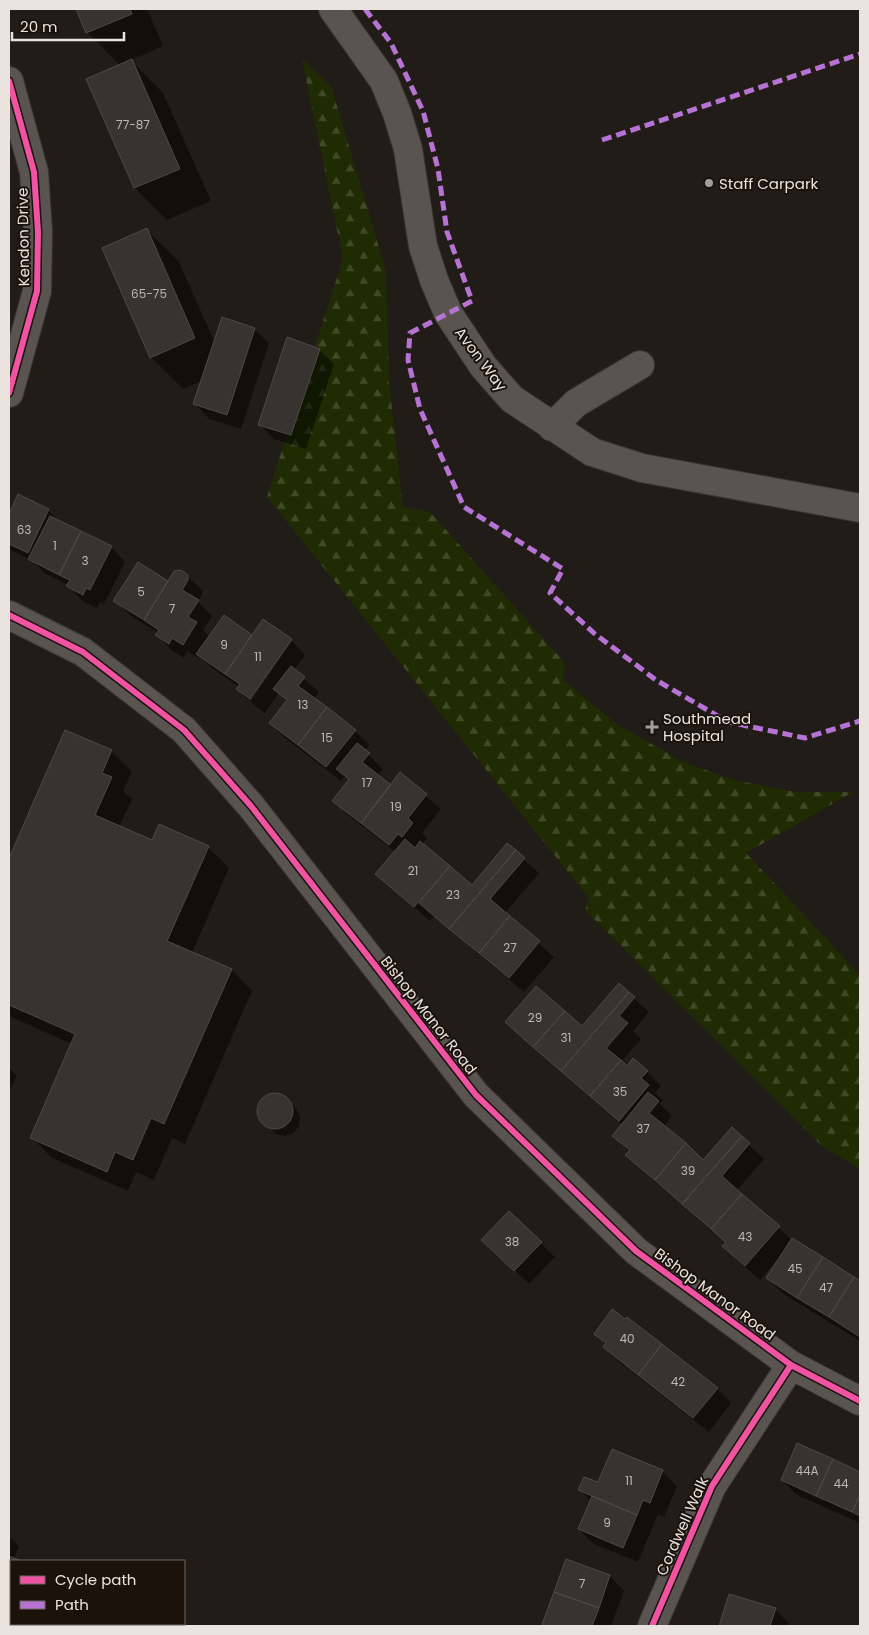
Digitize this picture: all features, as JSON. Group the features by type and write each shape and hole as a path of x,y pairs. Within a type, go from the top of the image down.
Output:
{"street":[{"name":"Avon Way","path":"333,9 384,80 397,113 410,158 424,246 434,280 448,313 483,366 512,399 592,452 642,468 859,508"},
{"name":"Kendon Drive","path":"9,81 34,172 38,232 37,292 9,393"},
{"path":"552,427 576,403 640,365"},
{"name":"Bishop Manor Road","path":"9,615 82,652 184,730 251,806 476,1095 636,1251 791,1365 860,1401"},
{"name":"Cordwell Walk","path":"652,1626 712,1486 791,1365"}],"green space":[{"path":"302,59 331,86 386,271 389,382 403,507 430,512 565,663 563,680 618,725 683,762 734,780 795,792 853,792 746,853 860,975 860,1169 822,1146 585,910 589,898 267,497 343,259"}],"building":[{"path":"76,9 130,9 132,14 86,33"},
{"path":"132,59 180,169 134,188 86,79"},
{"path":"147,228 195,338 150,358 102,248"},
{"path":"222,317 255,328 227,415 193,404"},
{"path":"287,337 320,349 291,435 258,425"},
{"path":"18,494 49,509 28,553 9,544 9,514"},
{"path":"50,516 81,531 59,575 28,559"},
{"path":"81,531 112,546 90,590 86,588 83,595 66,586 70,580 59,575"},
{"path":"138,562 168,581 144,620 113,601"},
{"path":"181,570 188,575 188,580 182,590 199,600 188,617 197,622 183,645 172,638 169,644 155,635 159,630 144,620 174,571"},
{"path":"224,615 252,635 225,674 196,654"},
{"path":"263,619 292,639 250,699 236,689 240,684 225,674"},
{"path":"291,666 305,677 298,686 327,707 298,745 269,723 287,700 273,689"},
{"path":"327,707 356,730 326,767 298,745"},
{"path":"65,730 112,750 102,773 112,777 95,815 152,840 159,824 209,846 167,941 232,969 164,1124 151,1118 133,1160 115,1152 107,1172 30,1138 75,1034 9,1005 9,858"},
{"path":"357,743 370,753 362,762 391,785 361,823 332,801 349,779 336,769"},
{"path":"400,772 427,794 408,818 413,823 402,837 398,834 389,845 361,823"},
{"path":"405,839 415,848 420,841 450,866 414,907 375,874"},
{"path":"507,843 516,850 449,929 419,903 450,866 472,885"},
{"path":"516,850 525,858 490,899 510,916 479,953 449,929"},
{"path":"510,916 540,941 509,978 479,953"},
{"path":"619,983 629,992 561,1071 533,1047 565,1011 582,1026"},
{"path":"536,986 565,1011 533,1047 505,1022"},
{"path":"629,992 635,997 619,1016 628,1023 606,1048 621,1060 590,1096 561,1071"},
{"path":"633,1058 648,1071 641,1078 649,1085 619,1121 590,1096 621,1060 627,1066"},
{"path":"648,1092 659,1101 649,1113 686,1143 655,1180 625,1155 630,1150 612,1136"},
{"path":"275,1093 282,1094 288,1098 292,1104 292,1118 288,1124 282,1128 275,1129 268,1128 262,1124 258,1118 257,1111 258,1104 262,1098 268,1094"},
{"path":"732,1127 742,1136 682,1204 655,1180 686,1143 703,1160"},
{"path":"742,1136 750,1143 722,1176 742,1194 711,1229 682,1204"},
{"path":"742,1194 780,1226 745,1266 722,1246 726,1243 711,1229"},
{"path":"509,1211 542,1242 514,1271 481,1240"},
{"path":"792,1238 823,1257 797,1298 766,1278"},
{"path":"823,1257 854,1277 829,1317 797,1298"},
{"path":"854,1277 860,1281 860,1337 829,1317"},
{"path":"612,1309 625,1319 627,1317 662,1344 638,1375 603,1347 606,1343 594,1334"},
{"path":"662,1344 718,1388 693,1418 638,1375"},
{"path":"797,1443 833,1459 816,1496 781,1480"},
{"path":"612,1449 663,1470 650,1503 643,1500 637,1515 578,1490 584,1477 598,1482"},
{"path":"833,1459 860,1472 860,1495 852,1512 816,1496"},
{"path":"860,1495 860,1516 852,1512"},
{"path":"592,1496 637,1515 623,1548 578,1529"},
{"path":"9,1556 19,1560 10,1560 9,1606"},
{"path":"566,1559 610,1575 599,1608 554,1592"},
{"path":"554,1592 599,1608 592,1626 547,1626 542,1624"},
{"path":"729,1594 776,1608 770,1626 719,1626"},
{"path":"40,1625 78,1625 78,1626"}],"marked path":[{"path":"365,9 391,43 423,111 438,169 447,232 472,301 410,333 408,360 420,409 464,507 563,569 550,593 595,634 656,680 728,722 805,738 860,721"},
{"path":"602,140 860,54"}],"cycle path":[{"path":"9,81 34,172 38,232 37,291 9,393"},
{"path":"9,615 83,652 184,730 251,806 476,1095 636,1251 791,1365 860,1401"},
{"path":"652,1626 712,1486 791,1365"}],"place":[{"name":"Staff Carpark","path":"709,183"},
{"name":"Southmead Hospital","path":"652,727"}]}
